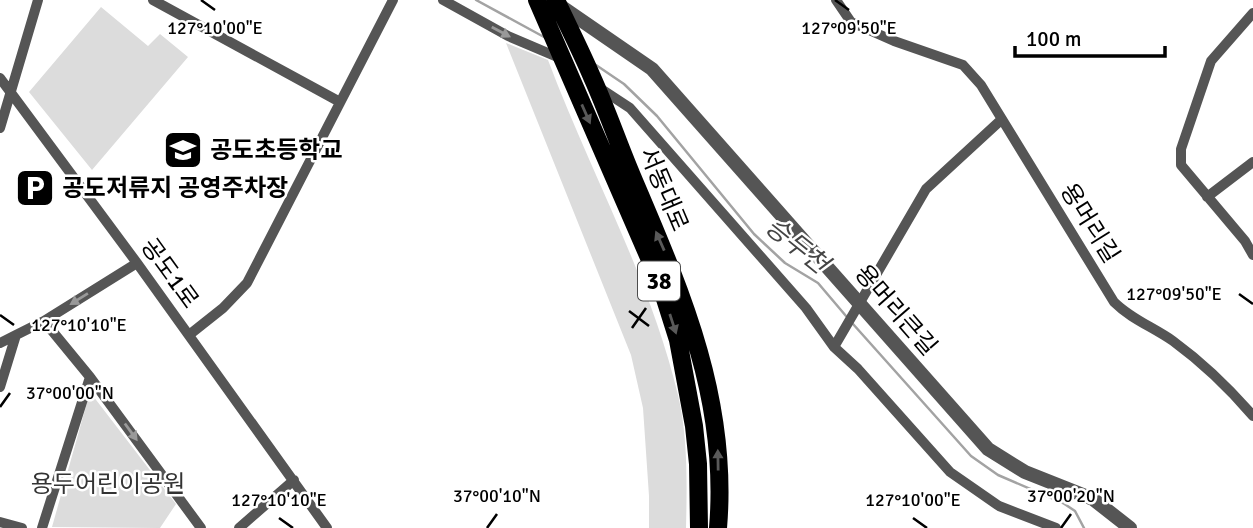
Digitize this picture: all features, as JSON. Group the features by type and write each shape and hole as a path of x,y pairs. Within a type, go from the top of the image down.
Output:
{"main road":[{"name":"서동대로","path":"537,0 660,283 678,340 694,426 698,464 699,528"},
{"name":"서동대로","path":"560,8 594,81 692,324 708,384 718,446 718,528"}],"street":[{"path":"0,128 38,0"},
{"path":"153,0 340,102"},
{"path":"189,335 223,308 247,283 393,0"},
{"path":"443,0 508,36 560,55"},
{"name":"용머리길","path":"836,0 851,22 963,65 981,85 1114,302 1127,315 1171,340 1225,384 1253,416"},
{"name":"용머리큰길","path":"560,8 652,69 857,309 988,449 1025,472 1093,499 1130,528"},
{"path":"1253,13 1210,61 1181,149 1181,164 1245,241 1253,255"},
{"name":"공도1로","path":"0,78 137,263 324,524"},
{"path":"594,81 629,108 950,472 999,506 1056,528"},
{"path":"837,343 926,189 1002,120"},
{"path":"1207,197 1253,162"},
{"path":"0,343 44,321 137,263"},
{"path":"44,321 201,528"},
{"path":"0,387 16,335"},
{"path":"42,528 89,377"},
{"path":"239,528 294,480"},
{"path":"0,522 22,528"},
{"path":"311,528 324,524"}],"green space":[{"path":"101,7 148,46 160,34 188,57 92,170 29,92"},
{"path":"506,43 548,60 652,309 678,395 684,427 686,528 649,528 643,408 631,355"},
{"name":"용두어린이공원","path":"90,392 176,504 160,528 52,527"}],"waterway":[{"name":"승두천","path":"476,0 544,37"},
{"name":"승두천","path":"593,63 624,84 657,116 754,234 785,263 818,283 846,316"},
{"name":"승두천","path":"853,324 971,456 998,475 1063,503 1075,511 1084,528"}],"place":[{"name":"공도초등학교","path":"183,150"},
{"name":"공도저류지 공영주차장","path":"35,188"}]}
